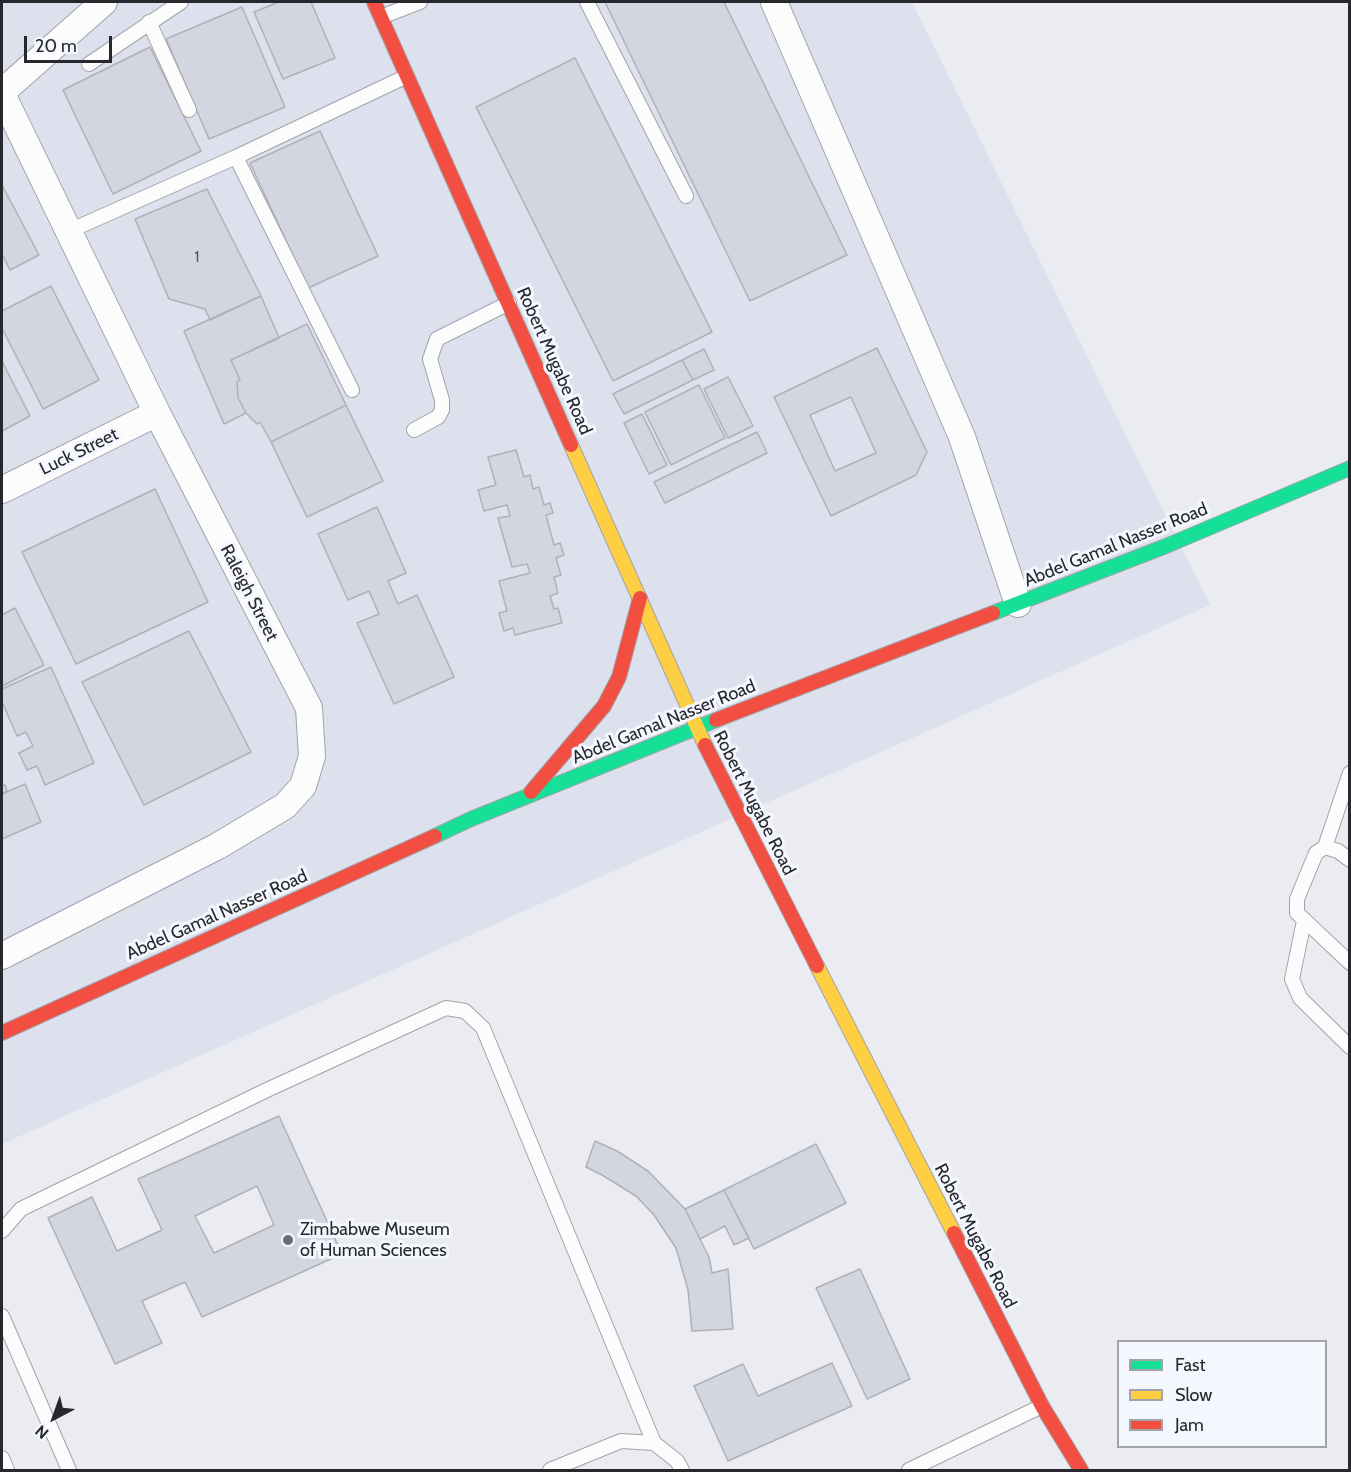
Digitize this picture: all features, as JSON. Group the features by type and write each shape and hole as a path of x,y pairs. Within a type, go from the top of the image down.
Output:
{"main road":[{"name":"Robert Mugabe Road","path":"374,2 696,728 1041,1406 1081,1470"},
{"name":"Abdel Gamal Nasser Road","path":"2,1033 471,819 696,728 1166,546 1350,468"},
{"path":"526,798 604,706 619,677 640,598"}],"street":[{"path":"2,93 104,2"},
{"path":"774,2 962,437 1018,604"},
{"name":"Raleigh Street","path":"2,93 157,413 309,708 312,756 303,786 285,806 218,846 2,956"},
{"name":"Luck Street","path":"2,490 157,413"}],"lane":[{"path":"88,64 181,2"},
{"path":"381,17 420,2"},
{"path":"587,2 686,196"},
{"path":"149,22 189,110"},
{"path":"69,231 236,157 407,76"},
{"path":"236,157 352,390"},
{"path":"414,430 438,417 442,410 442,400 430,359 437,339 509,303"},
{"path":"1350,773 1325,847 1316,854 1298,899 1298,913 1304,921 1350,963"},
{"path":"1325,847 1338,851 1350,860"},
{"path":"1304,921 1292,979 1300,998 1350,1047"},
{"path":"2,1231 21,1209 269,1089 446,1008 465,1011 483,1028 654,1443 677,1461 682,1470"},
{"path":"2,1316 63,1469"},
{"path":"909,1470 1041,1406"},
{"path":"550,1470 621,1441 654,1443"},
{"path":"2,1458 7,1470"}],"shaded area":[{"path":"2,2 912,2 1210,605 2,1144"}],"building":[{"path":"279,2 311,2 335,58 283,79 254,12"},
{"path":"605,2 724,2 847,255 750,301"},
{"path":"242,7 285,107 209,139 166,39"},
{"path":"150,47 201,151 113,194 63,90"},
{"path":"575,58 712,332 613,381 476,107"},
{"path":"320,131 378,256 308,288 250,163"},
{"path":"2,185 39,255 10,270 2,254"},
{"path":"207,189 261,296 210,320 205,309 169,299 135,219"},
{"path":"51,286 99,380 43,409 2,328 2,311"},
{"path":"261,296 279,338 231,360 240,380 237,382 238,398 246,413 224,424 184,331"},
{"path":"307,324 346,405 271,442 260,422 257,424 246,413 238,398 237,382 240,380 231,360"},
{"path":"877,348 927,452 916,475 831,516 774,397","holes":["851,397 876,453 835,471 810,415"]},
{"path":"704,349 714,370 693,380 682,360"},
{"path":"682,360 693,380 624,414 613,394"},
{"path":"2,361 30,416 2,431"},
{"path":"728,377 753,426 728,438 704,389"},
{"path":"699,385 725,438 671,465 645,412"},
{"path":"346,405 383,481 307,517 271,442"},
{"path":"642,414 667,465 649,474 624,423"},
{"path":"757,432 767,453 665,503 654,482"},
{"path":"516,450 524,477 530,475 533,489 539,487 544,505 550,503 553,513 546,515 554,545 560,543 564,555 556,558 561,575 554,577 558,593 550,596 554,609 558,608 562,623 515,635 513,628 504,631 499,613 507,611 499,581 530,573 527,564 512,567 498,518 510,516 507,505 484,511 478,490 496,485 488,457"},
{"path":"155,489 208,602 76,664 22,552"},
{"path":"377,507 406,573 388,581 398,604 417,595 454,677 394,704 357,623 379,614 369,591 348,600 318,534"},
{"path":"15,608 44,665 2,686 2,615"},
{"path":"189,631 251,752 144,805 82,682"},
{"path":"51,667 94,763 45,785 37,766 27,770 19,753 33,746 26,732 17,736 2,702 2,689"},
{"path":"25,784 41,822 2,839 2,794"},
{"path":"5,785 7,791 2,794 2,786"},
{"name":"Zimbabwe Museum of Human Sciences","path":"279,1116 342,1254 202,1317 185,1282 142,1301 162,1343 115,1364 48,1218 92,1197 117,1251 162,1230 138,1179","holes":["257,1186 274,1225 214,1253 195,1216"]},
{"path":"595,1141 617,1151 648,1171 685,1209 709,1257 712,1273 728,1269 733,1329 692,1331 688,1290 676,1248 654,1215 636,1196 586,1167"},
{"path":"816,1144 846,1203 754,1249 724,1190"},
{"path":"724,1190 749,1238 734,1245 725,1226 700,1239 685,1209"},
{"path":"860,1269 910,1379 867,1399 816,1288"},
{"path":"832,1363 852,1406 728,1461 694,1386 743,1364 758,1396"}],"traffic: fast":[{"path":"993,613 1166,546 1350,468"},
{"path":"435,836 471,819 716,720"}],"traffic: slow":[{"path":"571,445 705,745"},
{"path":"817,966 954,1233"}],"traffic: jam":[{"path":"374,2 571,445"},
{"path":"531,792 604,706 619,677 640,598"},
{"path":"716,720 993,613"},
{"path":"705,745 817,966"},
{"path":"2,1033 435,836"},
{"path":"954,1233 1042,1406 1081,1470"}],"place":[{"name":"Zimbabwe Museum of Human Sciences","path":"288,1240"}]}
